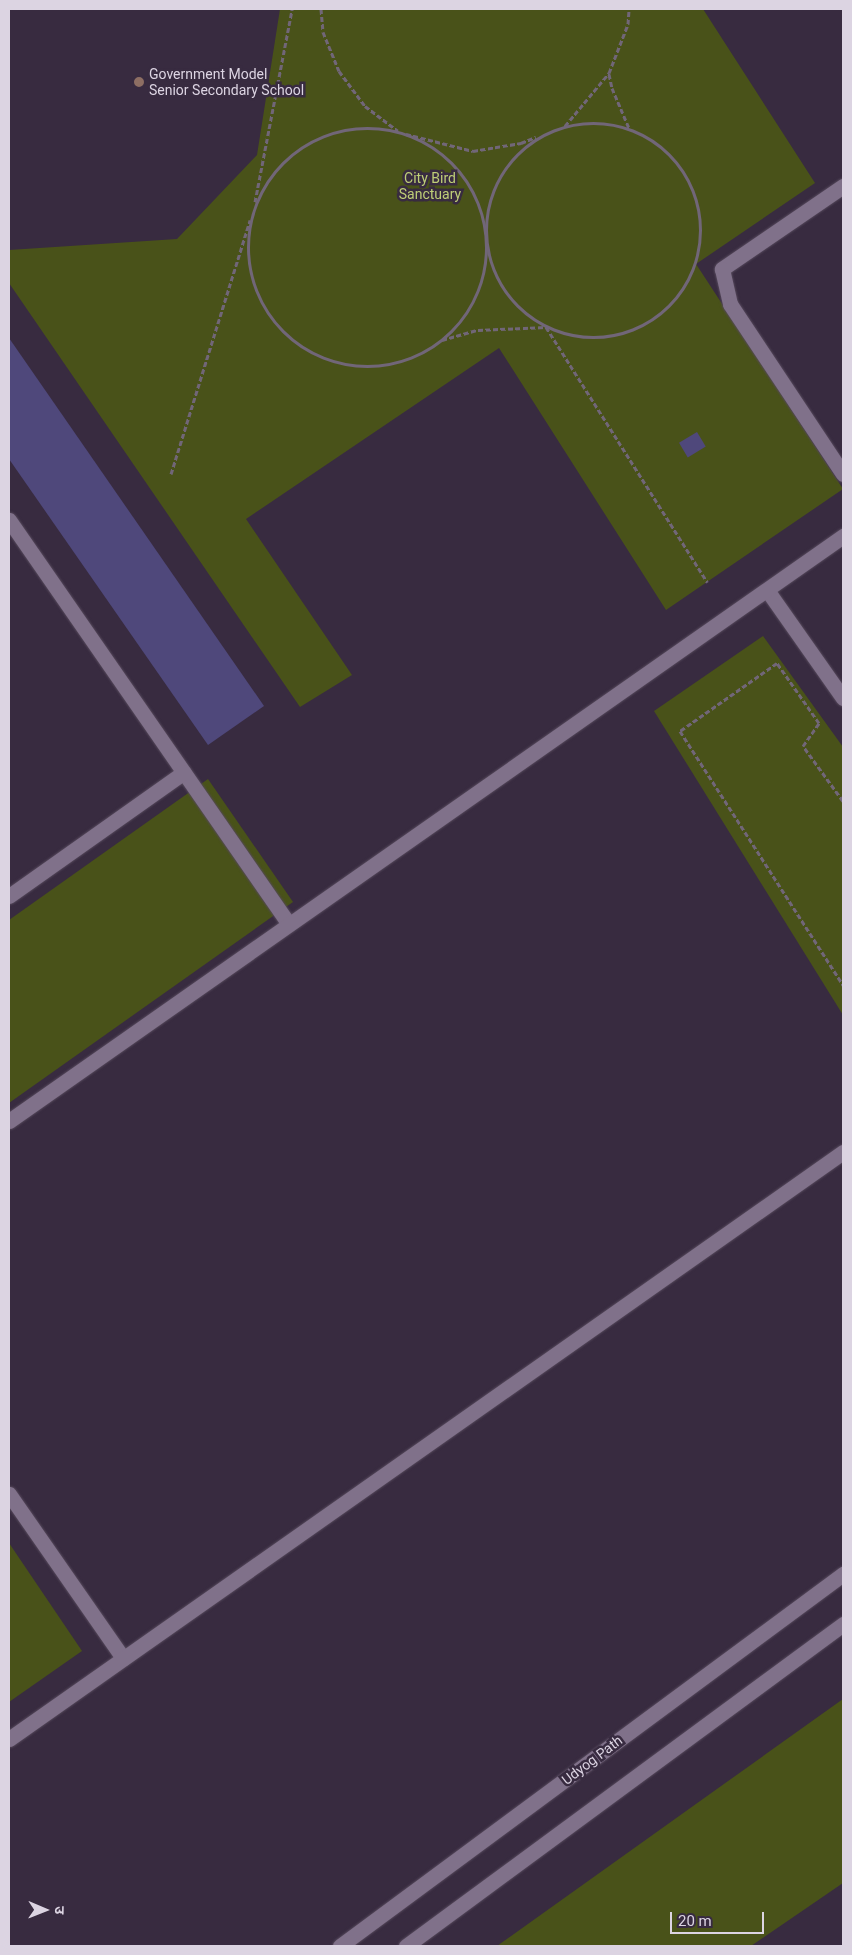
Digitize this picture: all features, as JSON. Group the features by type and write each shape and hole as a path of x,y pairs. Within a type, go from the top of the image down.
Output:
{"street":[{"path":"843,186 722,269 730,304 843,474"},
{"path":"9,520 288,923"},
{"path":"9,1120 843,536"},
{"path":"767,590 843,698"},
{"path":"9,896 184,772"},
{"path":"9,1738 843,1152"},
{"path":"9,1494 123,1658"},
{"name":"Udyog Path","path":"340,1946 843,1574"},
{"path":"406,1946 843,1624"}],"path":[{"path":"292,9 248,245 253,283 271,317 298,344 332,362 371,366 408,359 441,340 478,330 546,327"},
{"path":"171,474 254,207 272,175 297,150 329,134 364,127 399,132 473,151 521,143 566,126 598,122 629,128 660,145 683,170 697,202 700,237 692,271 674,301 647,323 615,336 580,337 546,327 519,308 500,282 488,252 481,212 463,177 435,149 399,132 365,106 339,71 324,32 321,9"},
{"path":"441,340 459,322 473,301 488,252 487,219 495,187 507,167 536,139 566,126 609,74 628,24 629,9"},
{"path":"609,74 612,88 629,128"},
{"path":"546,327 707,582"},
{"path":"843,801 804,746 819,723 777,663 680,732 843,985"}],"green space":[{"name":"City Bird Sanctuary","path":"280,9 703,9 815,183 696,264 843,489 666,610 499,348 246,519 352,675 300,707 9,283 9,250 177,239 257,155"},
{"path":"763,636 843,747 843,1015 654,711"},
{"path":"208,779 293,902 9,1103 9,920"},
{"path":"9,1543 82,1651 9,1702"},
{"path":"843,1699 843,1883 751,1946 497,1946"}],"building":[{"path":"9,338 264,706 208,745 9,459"},
{"path":"697,432 706,447 688,457 679,443"}],"place":[{"name":"Government Model Senior Secondary School","path":"139,82"}]}
